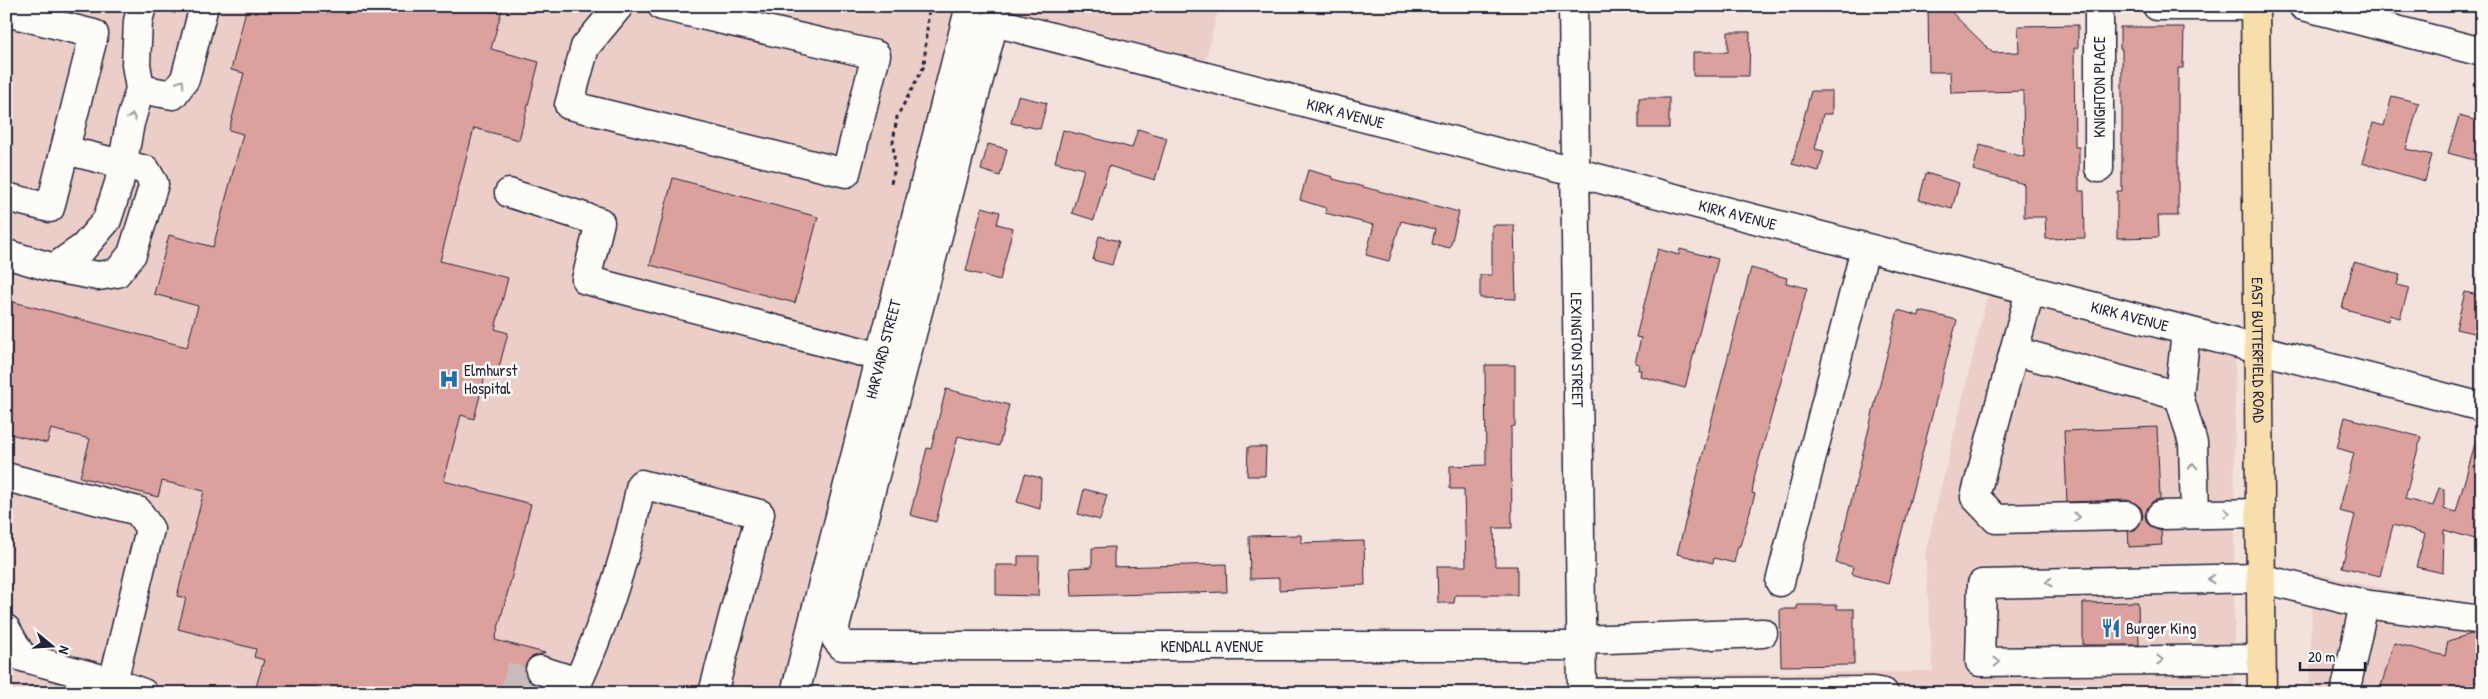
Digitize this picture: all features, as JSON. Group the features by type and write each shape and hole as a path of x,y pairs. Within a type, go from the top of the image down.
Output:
{"main road":[{"name":"EAST BUTTERFIELD ROAD","path":"2255,6 2262,693"}],"street":[{"path":"54,268 84,247 107,220 120,183 140,89 136,64 138,21 142,6"},
{"path":"140,89 174,95 185,78 204,6"},
{"path":"619,6 585,47 569,105 846,173 876,55 758,16 662,6"},
{"name":"HARVARD STREET","path":"795,693 970,6"},
{"name":"LEXINGTON STREET","path":"1574,6 1582,693"},
{"name":"KNIGHTON PLACE","path":"2099,6 2099,168"},
{"path":"2157,6 2255,6"},
{"path":"2303,6 2482,52"},
{"path":"6,12 94,34 50,208 6,197"},
{"name":"HARVARD STREET","path":"842,646 836,639 835,627 994,22"},
{"name":"KIRK AVENUE","path":"994,22 1865,249 2482,407"},
{"path":"6,254 54,268 98,276 117,272 132,254 154,184 146,170 65,150"},
{"path":"510,193 600,222 586,280 881,357"},
{"path":"1780,582 1865,249"},
{"path":"2030,291 1975,497 1996,519 2128,516"},
{"path":"2186,331 2179,396 2193,443 2195,514"},
{"path":"2014,351 2179,396"},
{"path":"6,477 138,511 150,529 113,682"},
{"path":"540,670 575,687 598,636 613,593 635,515 641,484 760,514 713,693"},
{"path":"2161,515 2260,513"},
{"path":"2261,659 1980,662 1982,584 2260,578 2364,604 2482,620"},
{"path":"2345,693 2364,604"},
{"path":"6,629 22,657 113,682 143,693"},
{"name":"KENDALL AVENUE","path":"842,646 1582,643 1763,633"},
{"path":"1586,693 1873,691 1884,693"}],"path":[{"path":"891,183 895,168 893,142 897,117 924,66 929,6"}],"shaded area":[{"name":"Elmhurst Hospital","path":"6,6 1219,6 1204,66 987,10 811,693 6,693"},
{"path":"1989,289 2235,356 2234,693 1597,693 1597,676 1933,671 1925,554"},
{"path":"2313,573 2482,611 2482,693 2309,693"}],"building":[{"path":"247,6 503,6 491,49 539,62 519,140 474,128 440,261 508,278 495,329 508,333 497,375 486,372 474,419 461,415 444,481 531,504 495,640 545,653 530,658 525,666 528,680 537,685 535,693 279,693 256,687 264,660 254,657 256,649 178,629 186,598 177,596 204,491 162,481 158,497 80,477 90,439 51,429 47,443 6,433 6,300 187,347 198,306 154,294 169,235 213,247 243,134 229,130 244,73 231,70"},
{"path":"1928,6 1945,6 1993,53 2019,52 2018,26 2078,25 2078,48 2074,48 2075,147 2079,147 2079,191 2084,191 2085,238 2046,239 2045,217 2024,217 2024,184 1973,170 1980,145 2024,157 2023,91 1951,93 1950,72 1929,72"},
{"path":"2120,27 2184,27 2183,68 2178,68 2178,216 2158,216 2159,237 2117,238 2117,191 2122,191 2122,49 2120,49"},
{"path":"1728,32 1750,32 1749,76 1693,76 1693,52 1728,52"},
{"path":"1811,91 1832,91 1832,114 1823,114 1815,149 1824,151 1819,171 1792,164"},
{"path":"1018,96 1047,103 1040,129 1011,123"},
{"path":"2392,96 2419,103 2406,149 2432,155 2425,181 2362,163 2373,123 2384,126"},
{"path":"1639,98 1669,98 1669,128 1639,128"},
{"path":"2459,116 2482,122 2482,162 2448,153"},
{"path":"1138,129 1167,138 1155,180 1109,166 1094,220 1072,213 1084,169 1055,162 1063,130 1132,148"},
{"path":"988,144 1007,149 1000,176 981,170"},
{"path":"1308,170 1333,177 1333,179 1459,212 1450,248 1432,244 1435,229 1401,221 1389,261 1366,255 1374,225 1325,213 1326,208 1300,200"},
{"path":"1926,173 1959,183 1952,209 1919,200"},
{"path":"673,178 818,217 795,303 650,265"},
{"path":"982,207 1000,212 997,224 1013,228 1000,280 966,271"},
{"path":"1492,225 1514,225 1516,299 1480,298 1480,275 1492,275"},
{"path":"1099,236 1119,241 1112,265 1093,260"},
{"path":"1658,249 1679,255 1680,249 1718,259 1685,388 1640,376 1639,364 1635,363 1641,338 1636,337"},
{"path":"2354,262 2400,275 2397,285 2409,288 2400,318 2389,315 2388,321 2342,308"},
{"path":"1751,268 1787,278 1786,283 1807,288 1755,474 1752,493 1755,494 1740,546 1738,546 1734,563 1714,558 1713,563 1677,554"},
{"path":"2465,292 2482,296 2482,335 2456,329"},
{"path":"1898,310 1919,316 1920,311 1957,320 1888,584 1851,574 1853,567 1836,563"},
{"path":"1485,365 1515,365 1515,426 1511,427 1512,528 1494,528 1495,566 1517,566 1517,595 1455,595 1454,603 1438,603 1437,566 1466,566 1464,489 1450,489 1450,466 1486,465"},
{"path":"946,389 1009,405 999,446 958,436 936,522 910,515 927,448 931,449"},
{"path":"2345,417 2421,437 2405,499 2433,506 2439,488 2444,489 2444,509 2456,512 2476,440 2482,441 2482,541 2444,530 2443,573 2416,567 2425,534 2393,525 2380,576 2342,567 2355,515 2339,511 2354,453 2337,448"},
{"path":"2157,427 2160,499 2153,501 2148,507 2145,516 2147,523 2161,531 2162,545 2129,547 2128,531 2135,530 2143,516 2141,508 2135,503 2127,500 2067,502 2064,431"},
{"path":"1248,447 1266,447 1265,476 1247,476"},
{"path":"1025,474 1041,478 1040,509 1017,502"},
{"path":"1084,489 1107,495 1100,520 1078,514"},
{"path":"1301,535 1301,543 1364,541 1365,585 1279,590 1279,578 1250,579 1249,536"},
{"path":"1114,547 1114,567 1226,564 1227,592 1072,596 1070,568 1092,567 1092,548"},
{"path":"1018,556 1039,556 1038,596 996,595 996,565 1018,565"},
{"name":"Burger King","path":"2138,602 2139,645 2083,645 2083,603"},
{"path":"1797,605 1837,605 1837,609 1854,609 1854,665 1781,666 1780,609 1797,609"},
{"path":"2471,634 2482,635 2482,693 2379,693 2394,643 2445,656 2448,641"}],"tunnel":[{"path":"514,693 522,665 540,670"}],"place":[{"name":"Elmhurst Hospital","path":"449,379"},
{"name":"Burger King","path":"2111,628"}]}
